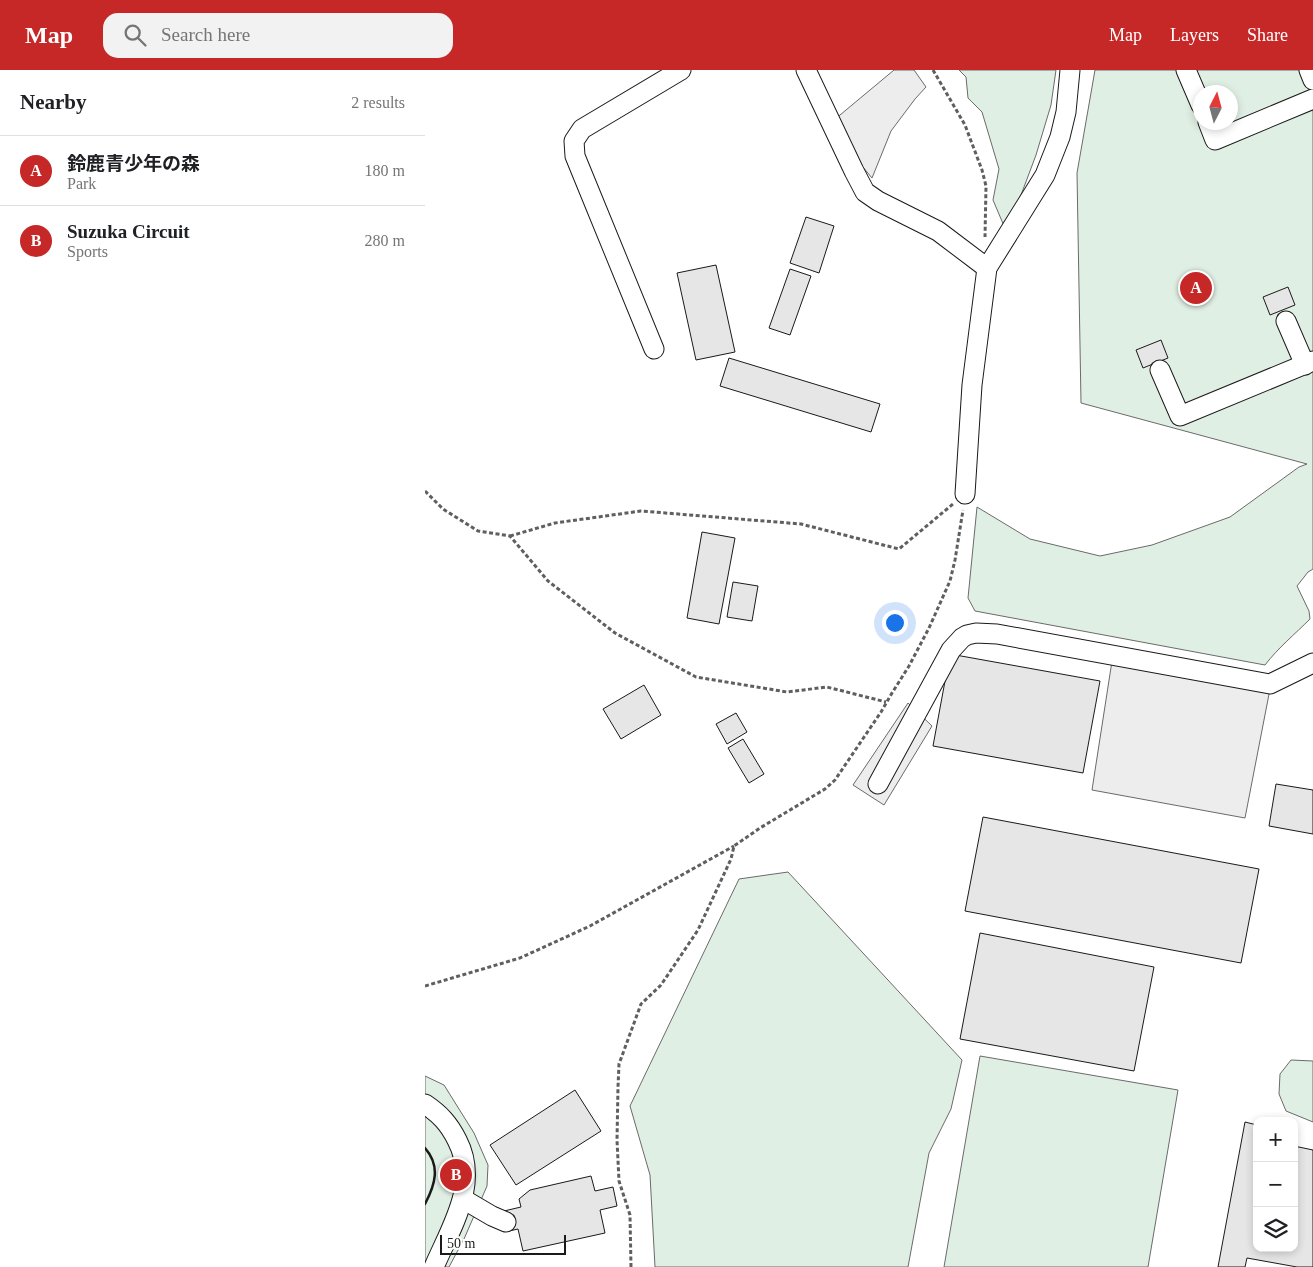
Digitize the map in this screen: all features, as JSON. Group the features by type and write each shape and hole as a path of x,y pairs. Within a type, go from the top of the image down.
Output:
{"lane":[{"path":"654,349 575,156 575,141 582,129 681,70"},
{"path":"806,70 865,192 938,232 987,268"},
{"path":"965,494 972,385 987,268 1045,175 1060,137 1070,70"},
{"path":"1186,70 1193,87"},
{"path":"1309,70 1313,80"},
{"path":"1211,130 1215,140 1313,99"},
{"path":"1160,370 1180,416 1309,363 1286,321"},
{"path":"878,784 951,650 962,638 976,633 997,634 1271,684 1313,663"},
{"path":"425,1104 435,1110 451,1127 460,1146 467,1179 463,1198 454,1223 434,1267"},
{"path":"463,1198 492,1216 506,1222"}],"path":[{"path":"933,70 965,125 982,170 986,186 985,240"},
{"path":"425,491 443,508 478,531 510,536 555,523 641,511 801,524 899,548 965,494"},
{"path":"425,986 520,958 590,926 734,846 825,789 835,780 881,712 929,628 950,581 960,533 965,494"},
{"path":"510,536 548,581 615,633 696,677 787,692 827,687 886,702"},
{"path":"631,1267 630,1215 619,1181 617,1140 619,1064 641,1004 661,985 698,930 731,859 734,846"}],"green space":[{"path":"959,70 1056,70 1051,105 1036,155 1021,195 1004,226 993,200 999,169 982,112 968,98 966,77"},
{"path":"1095,70 1313,70 1313,569 1308,572 1297,586 1309,611 1310,619 1265,665 975,611 968,598 977,507 1030,539 1100,556 1152,545 1230,517 1299,467 1307,464 1081,403 1077,173"},
{"path":"788,872 962,1060 951,1109 929,1153 908,1267 655,1267 650,1175 630,1106 739,879"},
{"path":"980,1056 1178,1090 1148,1267 944,1267"},
{"path":"1291,1060 1313,1061 1313,1122 1286,1111 1279,1094 1280,1074"},
{"path":"425,1076 444,1085 474,1133 488,1165 487,1186 464,1239 449,1267 425,1267"}],"shaded area":[{"path":"894,70 914,70 926,87 891,131 872,178 828,125"},
{"path":"1112,661 1270,689 1245,818 1092,790"},
{"path":"908,703 932,726 884,805 853,785"}],"building":[{"path":"806,217 834,226 819,273 790,263"},
{"path":"716,265 735,352 696,360 677,273"},
{"path":"790,269 811,276 790,335 769,328"},
{"path":"1288,287 1295,305 1270,315 1263,297"},
{"path":"1161,340 1168,358 1143,368 1136,350"},
{"path":"729,358 880,404 871,432 720,386"},
{"path":"702,532 735,538 719,624 687,618"},
{"path":"733,582 758,586 752,621 727,617"},
{"path":"950,654 1100,681 1083,773 933,746"},
{"path":"644,685 661,715 621,739 603,709"},
{"path":"736,713 747,732 727,744 716,724"},
{"path":"743,739 764,774 749,783 728,748"},
{"path":"1276,784 1313,790 1313,834 1269,826"},
{"path":"983,817 1259,869 1241,963 965,911"},
{"path":"980,933 1154,967 1134,1071 960,1039"},
{"path":"575,1090 601,1131 516,1185 490,1145"},
{"path":"1245,1122 1253,1124 1253,1252 1298,1252 1298,1147 1313,1150 1313,1267 1297,1267 1247,1258 1245,1267 1218,1267"},
{"path":"591,1176 595,1191 613,1187 617,1206 600,1210 605,1233 523,1251 518,1229 509,1231 504,1211 521,1207 519,1199 530,1190"}],"wall":[{"path":"425,1148 430,1155 435,1169 434,1183 425,1204"}],"place":[{"name":"鈴鹿青少年の森","path":"1196,288"},
{"name":"Suzuka Circuit","path":"456,1175"}]}
